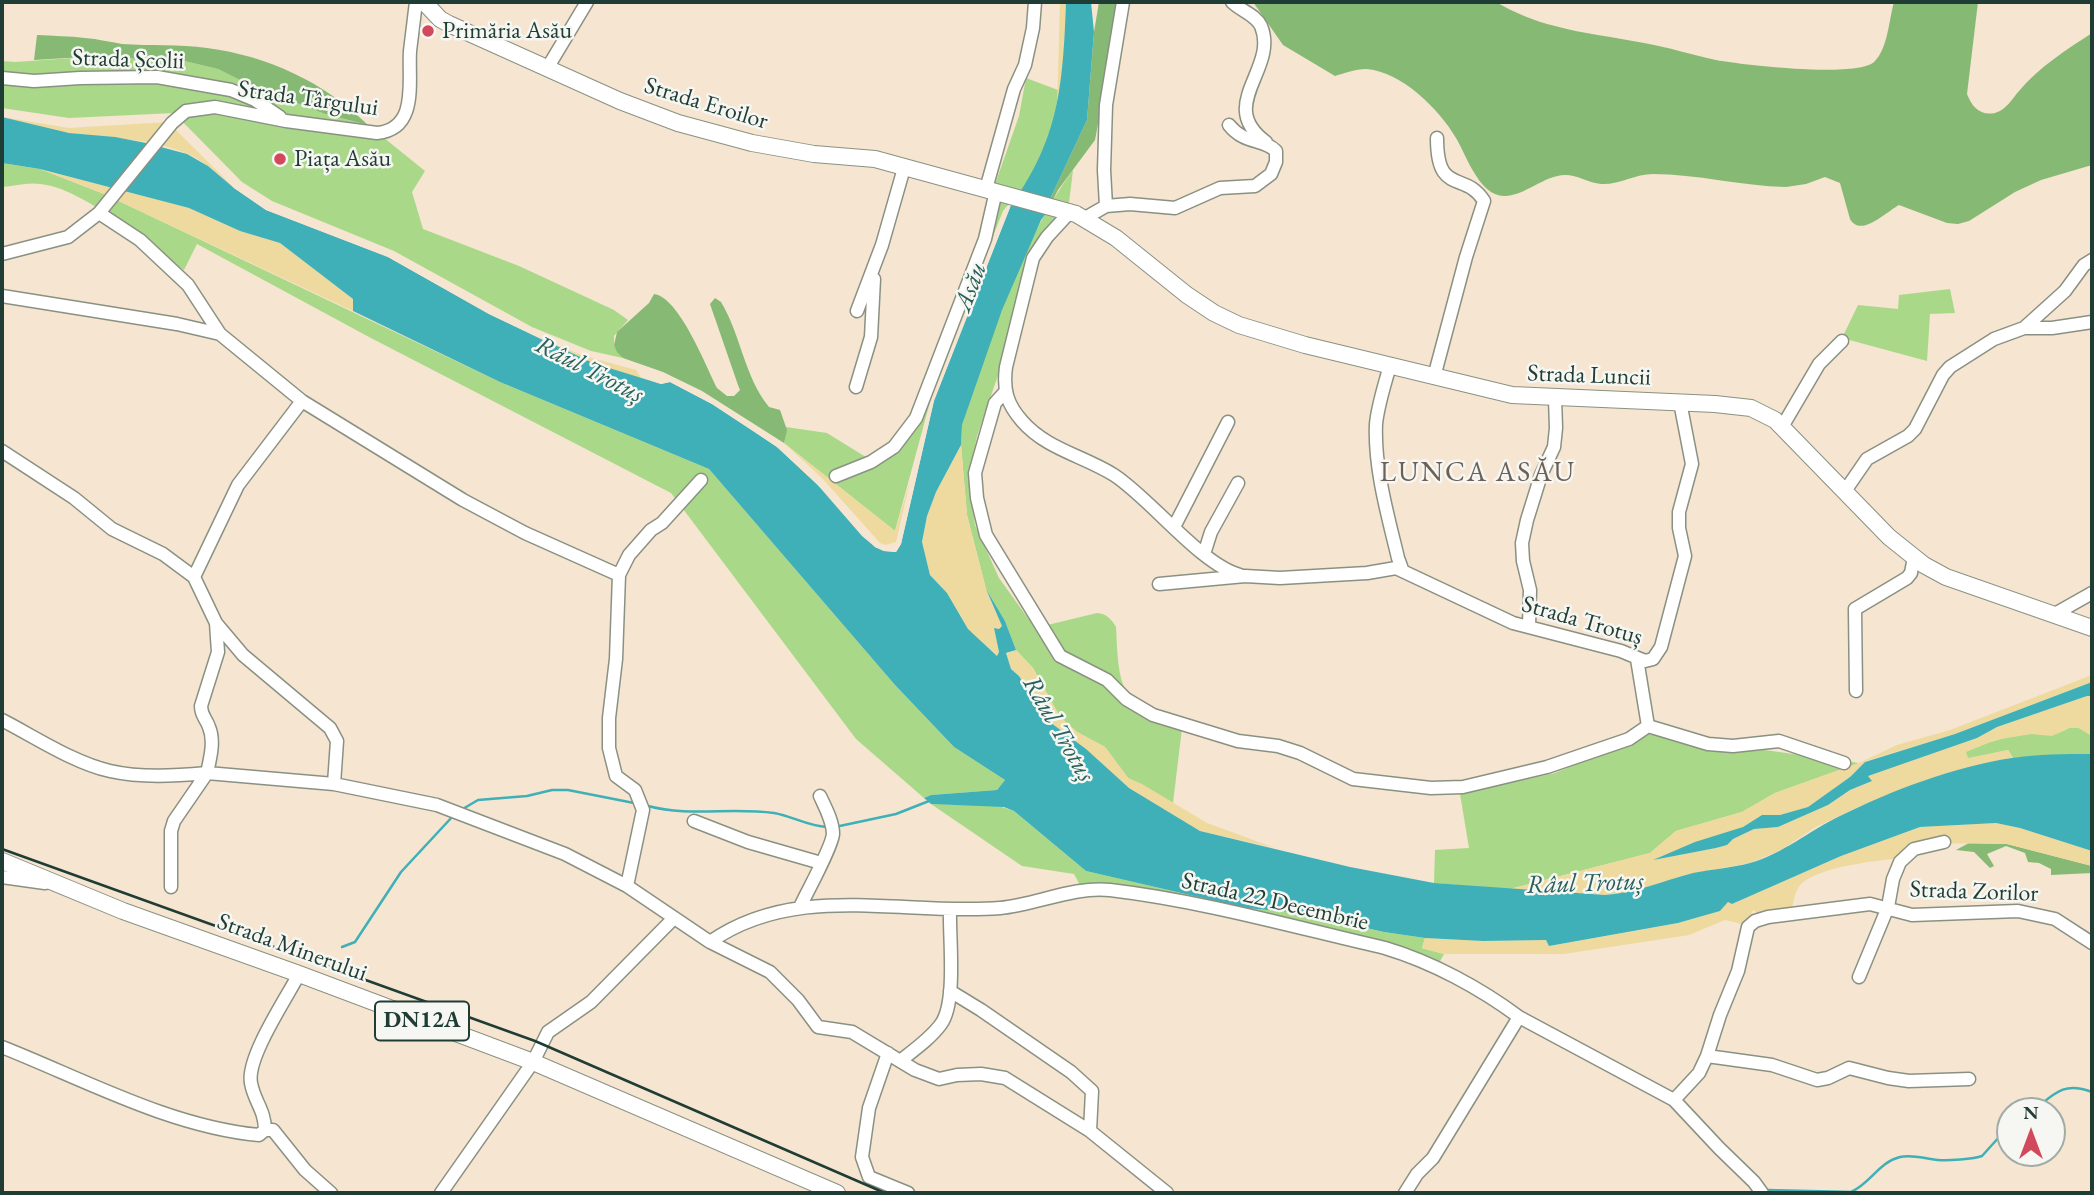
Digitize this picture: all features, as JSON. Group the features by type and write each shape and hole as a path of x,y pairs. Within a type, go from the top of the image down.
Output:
{"main road":[{"name":"Strada Eroilor","path":"424,2 440,19 449,24 656,116 733,139 814,153 863,157 1070,213"},
{"name":"Strada Luncii","path":"1070,213 1116,238 1200,305 1227,320 1350,358 1390,365 1512,396 1724,404 1751,408 1767,415 1782,427 1889,537 1913,557 1946,577 2092,628"},
{"name":"Strada Minerului","path":"2,861 123,911 533,1062 837,1193"}],"street":[{"name":"Strada Târgului","path":"99,213 172,123 186,111 215,107 286,121 377,133 389,132 400,124 409,98 410,52 416,2"},
{"path":"548,67 587,2"},
{"path":"836,476 871,461 894,447 916,418 985,239 991,190 1014,89 1025,65 1033,28 1035,2"},
{"path":"1106,206 1106,105 1123,2"},
{"path":"1232,2 1257,20 1263,36 1264,54 1248,90 1246,110 1252,128 1277,155 1274,169 1267,179 1255,186 1220,188 1175,208 1120,204 1070,213 1046,237 1034,258 1008,356 1005,391 1016,414 1034,433 1120,479 1204,554 1226,569 1245,576"},
{"name":"Strada Școlii","path":"2,78 34,81 157,77 205,84 231,90 255,100 286,121"},
{"path":"1229,125 1242,138 1272,147"},
{"path":"1434,377 1484,201 1478,191 1454,181 1442,171 1437,154 1437,138"},
{"path":"857,311 877,258 904,167"},
{"path":"2,254 68,237 99,213 140,240 188,285 220,334 302,401 463,500 524,533 619,575"},
{"path":"856,387 871,337 877,258"},
{"path":"2024,328 2065,292 2084,265 2092,260"},
{"path":"2,296 177,324 220,334"},
{"path":"1845,491 1867,458 1908,436 1915,429 1943,375 1950,367 1994,339 2024,328 2052,328 2092,322"},
{"path":"1782,427 1819,364 1842,341"},
{"path":"1159,584 1245,576 1280,578 1402,569 1381,476 1376,434 1377,415 1390,365"},
{"path":"1005,391 995,403 975,473 977,498 986,535 1060,656 1107,680 1126,699 1153,715 1238,741 1278,746 1300,753 1353,779 1431,788 1462,787 1547,767 1629,738 1648,726 1708,744 1733,746 1779,741 1844,762"},
{"path":"1528,626 1530,590 1523,561 1522,542 1541,475 1554,447 1555,398"},
{"path":"194,578 238,485 302,401"},
{"name":"Strada Trotuș","path":"1402,569 1421,582 1509,622 1621,651 1637,659 1649,661 1659,653 1685,556 1679,528 1679,512 1692,464 1680,402"},
{"path":"1174,527 1228,422"},
{"path":"2,451 74,498 112,529 163,555 194,578 216,624 243,655 330,728 337,741 334,784"},
{"path":"627,886 643,810 635,790 616,776 609,748 619,575 629,555 701,480"},
{"path":"1204,554 1211,532 1238,484"},
{"path":"1856,691 1855,609 1901,583 1911,573 1913,557"},
{"path":"2053,615 2092,593"},
{"path":"171,887 171,831 174,821 207,773 211,751 209,727 201,714 201,706 218,652 216,624"},
{"path":"1637,659 1648,726"},
{"path":"2,720 108,771 169,776 207,773 334,784 437,805 565,854 627,886 710,942 771,972 798,1000 818,1027 852,1032 915,1070 939,1079 981,1074 1005,1078 1090,1131 1167,1193"},
{"path":"800,907 833,834 820,796"},
{"path":"694,821 748,842 821,863"},
{"path":"1859,977 1888,907 1893,879 1900,862 1914,849 1944,842"},
{"path":"2,877 59,884"},
{"name":"Strada 22 Decembrie","path":"710,942 729,929 800,907 853,905 950,910 1003,908 1078,892 1106,890 1191,903 1413,956 1494,1000 1519,1017 1674,1100 1760,1191"},
{"name":"Strada Zorilor","path":"1674,1100 1699,1073 1707,1056 1738,971 1748,927 1755,920 1870,904 1912,915 2004,910 2031,912 2055,919 2092,943"},
{"path":"900,1061 942,1023 947,1012 950,991 950,910"},
{"path":"441,1193 533,1062 548,1032 592,1002 674,918"},
{"path":"265,1130 265,1115 251,1084 250,1068 258,1048 299,974"},
{"path":"950,991 1072,1072 1093,1091 1090,1131"},
{"path":"1405,1193 1417,1174 1433,1158 1519,1017"},
{"path":"2,1047 131,1102 237,1133 259,1135 265,1130 273,1130 305,1170 331,1193"},
{"path":"888,1053 869,1108 862,1157 869,1177 908,1193"},
{"path":"1707,1056 1772,1065 1817,1080 1828,1079 1849,1068 1888,1079 1909,1081 1969,1079"}],"green space":[{"path":"1099,2 1121,2 1095,140 1058,190 1047,212 1051,197 1087,120"},
{"path":"1253,2 1496,2 1547,24 1716,60 1823,70 1863,67 1874,62 1885,42 1894,2 1978,2 1967,94 1974,107 1981,112 1995,113 2002,109 2044,67 2092,33 2092,165 2041,180 2015,192 1969,221 1958,224 1947,223 1899,205 1881,218 1860,226 1850,219 1840,183 1825,177 1786,187 1653,174 1601,184 1565,175 1556,176 1509,196 1500,196 1485,187 1449,127 1430,104 1406,84 1379,71 1366,69 1335,76 1283,45"},
{"path":"37,35 90,38 122,44 196,47 252,57 314,84 368,125 325,114 218,69 176,59 143,61 117,55 34,60"},
{"path":"117,55 143,61 176,59 218,69 325,114 368,125 425,171 412,192 423,229 519,266 614,310 628,320 614,336 614,345 623,358 591,351 532,327 394,251 272,201 242,182 174,113 69,118 2,108 2,61"},
{"path":"1026,78 1058,90 1052,126 1025,186 1003,211 936,380 895,531 784,443 786,427 827,433 869,459 882,451 912,418 980,240 992,193 1019,116"},
{"path":"2,163 40,169 104,194 500,382 709,469 895,685 954,747 1005,780 997,790 931,795 924,798 856,739 671,493 369,337 197,244 184,270 114,219 75,195 40,184 2,187"},
{"path":"1073,170 1069,203 1059,216 1038,260 977,436 969,477 975,525 999,578 1035,628 1097,613 1106,615 1116,627 1120,671 1128,693 1146,706 1183,720 1173,803 1128,778 1105,747 1077,732 1060,717 1033,668 1016,650 1005,621 986,589 967,515 961,445 962,425 995,326 1022,260 1054,198"},
{"path":"1950,289 1955,313 1930,314 1927,361 1842,338 1858,305 1898,309 1899,295"},
{"path":"654,294 663,298 682,319 717,388 727,396 734,396 740,390 710,304 715,298 721,302 761,395 769,407 780,410 787,430 784,443 702,391 663,372 623,358 617,352 614,345 617,332 649,303"},
{"path":"2069,728 2079,728 2092,736 2092,754 2013,758 2008,750 1968,759 1965,752 2006,738 2031,734 2047,735"},
{"path":"1648,734 1859,763 1775,793 1742,812 1676,831 1650,853 1510,889 1434,883 1435,850 1469,848 1460,794 1555,773"},
{"path":"931,804 996,805 1014,811 1086,871 1246,908 1301,913 1384,932 1425,938 1422,948 1444,954 1434,972 1410,959 1246,920 1082,889 1074,874 1022,866"},
{"path":"1969,843 2007,844 2092,866 2092,873 2051,875 2051,869 2039,863 2028,862 2025,853 2006,846 1987,854 1994,866 1990,868 1974,852 1956,850"}],"sand":[{"path":"1060,2 1066,2 1063,74 1057,110"},
{"path":"2,117 69,128 168,122 234,188 196,158 166,146 61,132"},
{"path":"40,169 189,208 240,231 280,243 353,299 353,311 104,194"},
{"path":"543,340 588,357 636,370 641,377 593,363"},
{"path":"784,443 895,531 910,481 896,542 886,545 880,543 822,478"},
{"path":"961,445 967,515 986,589 1002,626 999,629 994,628 999,652 997,656 968,629 947,593 930,575 922,543 927,516 936,492"},
{"path":"1016,650 1033,668 1060,717 1077,732 1105,747 1128,778 1207,823 1275,848 1200,831 1129,788 1047,720 1019,676 1011,669 1006,654"},
{"path":"2092,675 2092,682 1955,734 1866,761 1850,777 1808,807 1780,815 1762,815 1743,827 1657,858 1716,848 1727,845 1733,839 1754,829 1778,827 1828,805 1850,790 1872,781 1867,776 1977,738 1997,727 2092,696 2092,736 2079,728 2069,728 2052,736 2031,734 1995,740 1966,752 1968,758 2008,750 2013,758 1975,766 1900,790 1816,827 1781,850 1750,863 1691,874 1627,893 1605,895 1510,889 1650,853 1676,831 1742,812 1775,793 1859,763 1897,745 1950,730"},
{"path":"1996,823 2092,851 2092,866 2007,844 1919,843 1914,856 1855,864 1812,877 1798,889 1792,908 1761,916 1753,910 1746,925 1725,920 1689,935 1564,954 1444,954 1422,948 1425,938 1547,940 1550,946 1679,923 1720,911 1728,902 1732,904 1841,856 1920,827"}],"water":[{"name":"Râul Trotuș","path":"1066,2 1091,2 1094,32 1087,120 1002,310 962,425 961,445 936,492 927,516 922,542 930,575 947,593 968,629 997,656 999,652 994,628 999,629 1002,626 986,589 1005,621 1016,650 1006,653 1011,669 1019,676 1047,720 1086,749 1129,788 1200,831 1350,867 1434,883 1605,895 1762,859 1860,806 1946,773 2022,757 2092,754 2092,851 1996,823 1920,827 1841,856 1732,904 1728,902 1720,911 1678,923 1549,946 1546,940 1483,941 1425,938 1384,932 1301,913 1246,908 1086,871 1014,811 1004,807 931,804 924,798 931,795 997,790 1005,780 954,747 895,685 709,469 500,382 353,311 353,299 280,243 240,231 189,208 40,169 2,163 2,117 69,133 146,143 187,154 208,166 266,210 388,257 489,314 593,363 661,384 670,382 712,404 777,447 816,483 862,536 875,547 896,552 901,544 934,401 1011,205 1040,156 1049,132 1060,84"},
{"path":"2092,682 2092,696 1997,727 1977,738 1868,776 1872,781 1850,790 1828,805 1778,827 1754,829 1733,839 1727,845 1716,848 1653,860 1695,842 1743,827 1762,815 1780,815 1808,807 1850,777 1865,762 1955,734"}],"pier":[{"path":"215,167 268,207 389,254 490,311 589,357 543,340 489,314 388,257 266,210 234,188"},
{"path":"1011,205 934,400 901,544 896,552 884,551 875,547 845,512 877,544 894,548 898,543 936,381 1006,207"},
{"path":"639,374 661,380 672,379 714,401 779,444 819,480 840,506 777,447 752,430 712,404 670,382 661,384"}],"waterway":[{"path":"461,810 478,800 527,796 552,790 568,790 634,803"},
{"path":"835,827 896,814 929,801"},
{"path":"648,806 679,811 758,811 827,827"},
{"path":"342,947 355,942 401,872 453,816"},
{"path":"2050,1097 2060,1091 2074,1088 2092,1092"},
{"path":"1767,1190 1851,1192 1864,1184 1886,1163 1900,1157 1967,1159 1982,1156 1996,1140"},
{"path":"1746,1193 1757,1191"}],"railway":[{"path":"2,849 535,1041 885,1193"}],"place":[{"name":"Primăria Asău","path":"428,31"},
{"name":"Piața Asău","path":"280,159"}],"district":[{"name":"LUNCA ASĂU","path":"1478,473"}],"water label":[{"name":"Asău","path":"971,287"}]}
